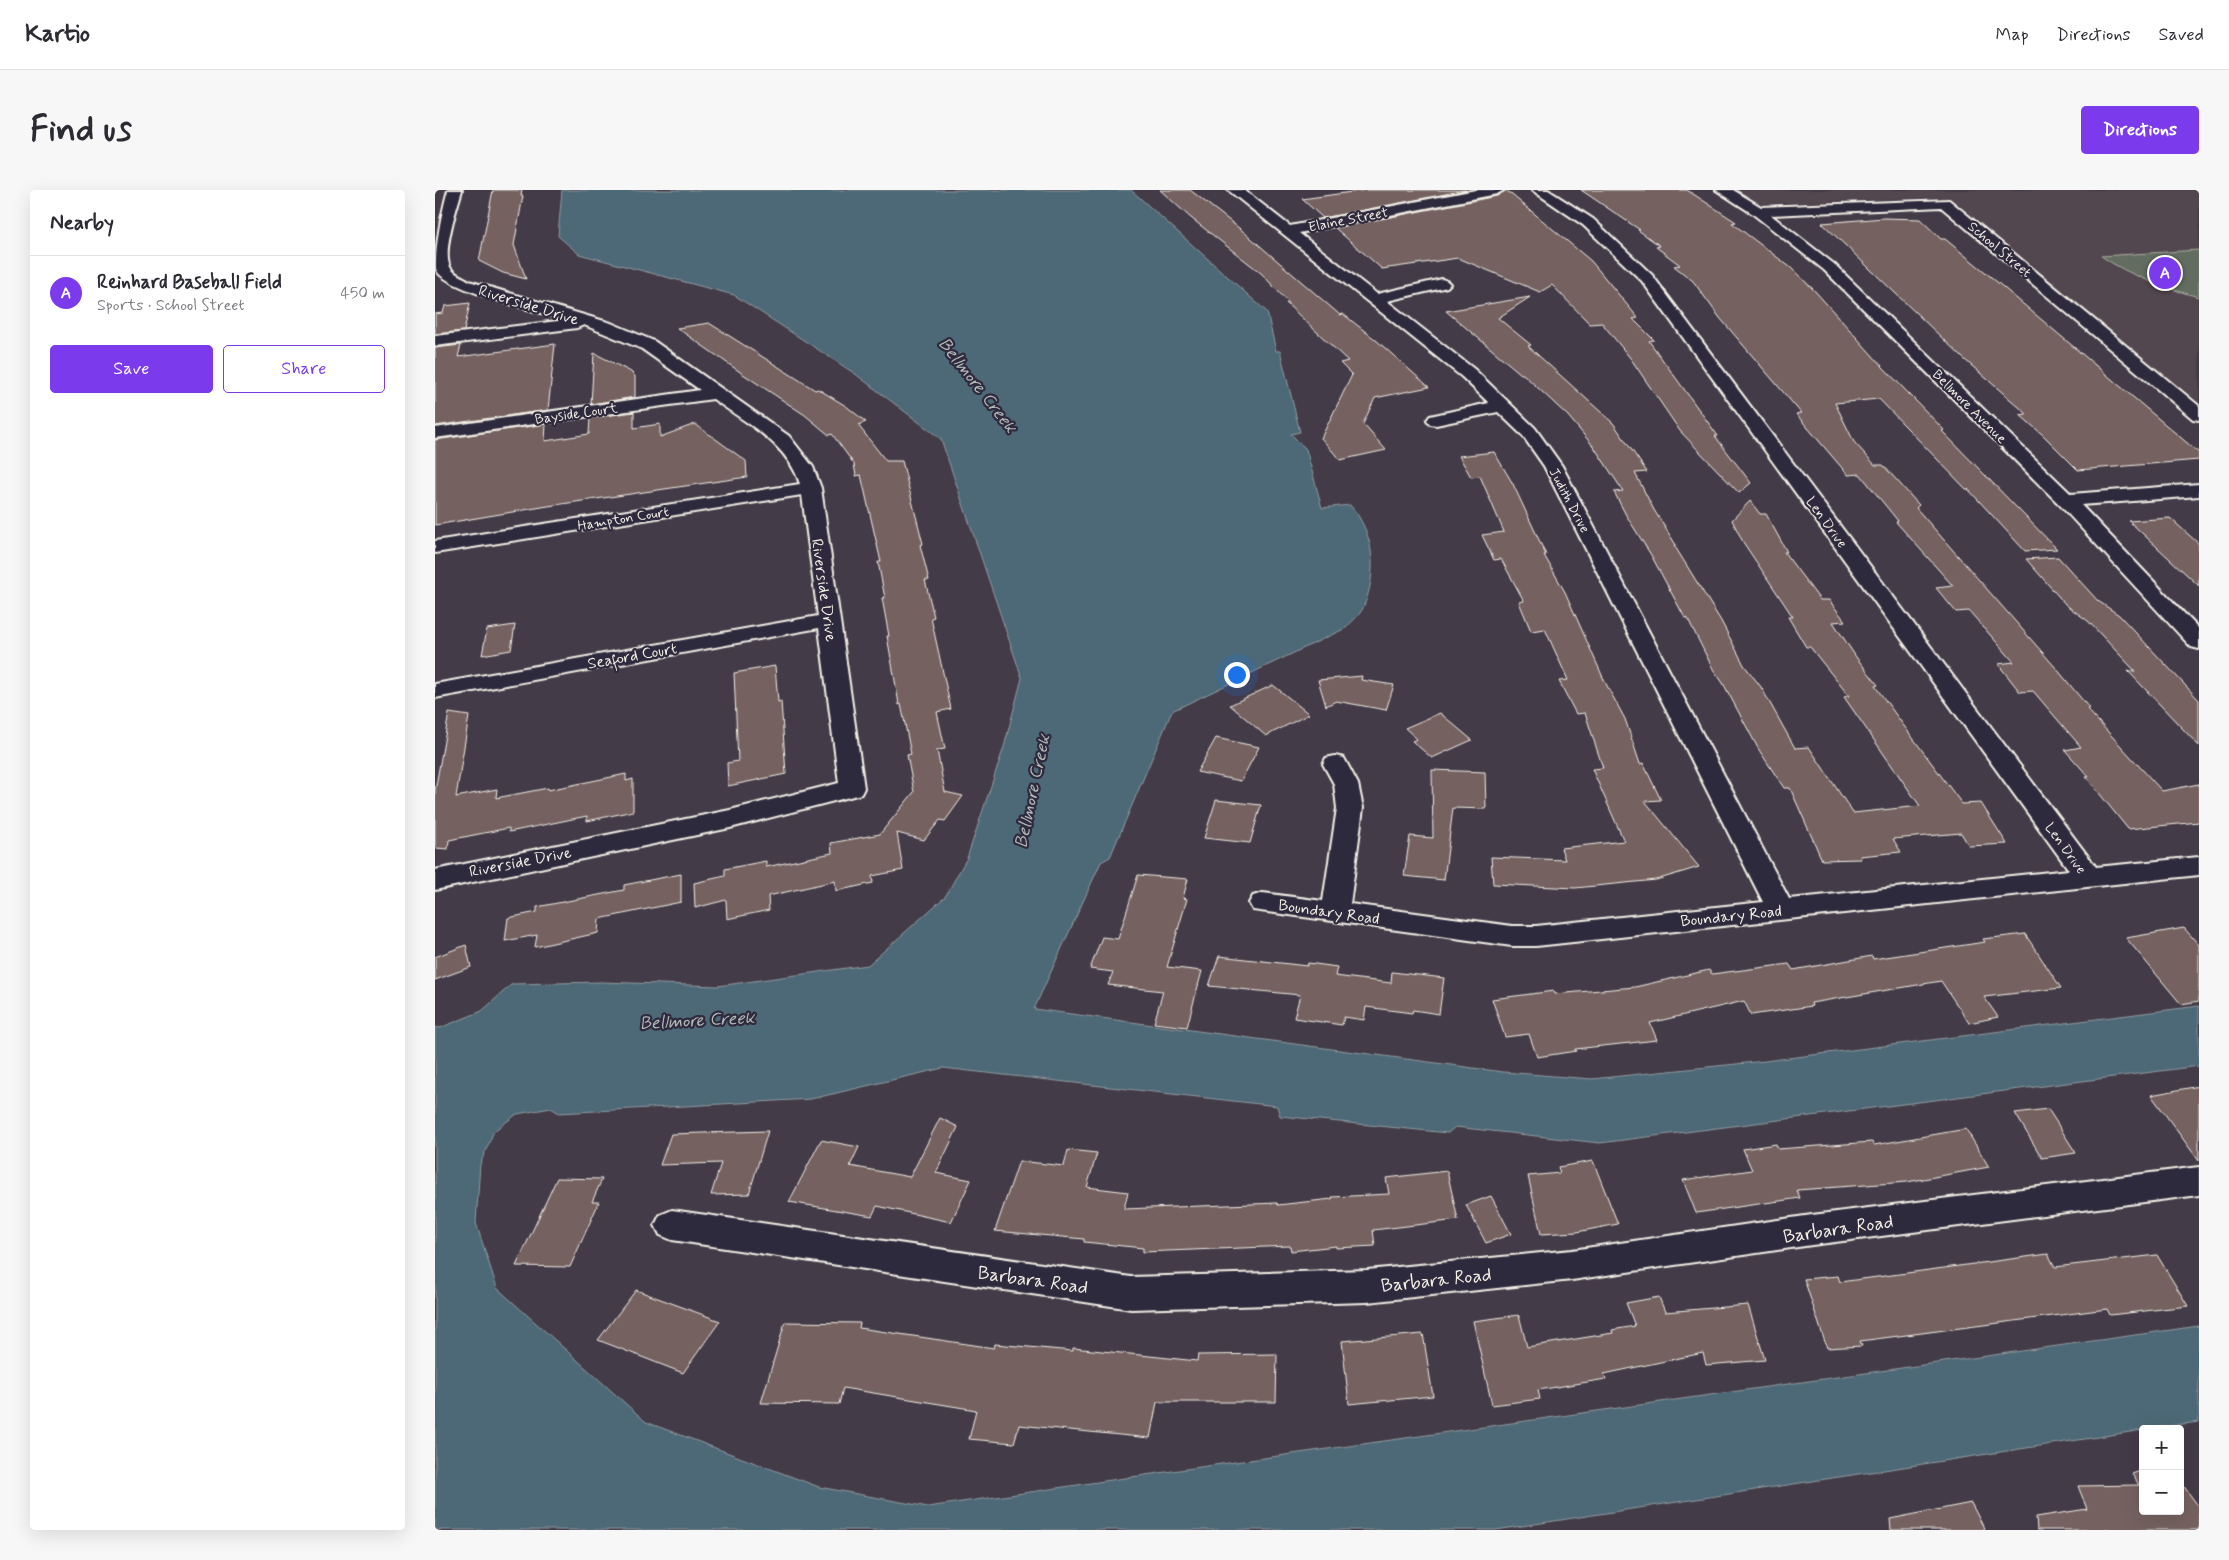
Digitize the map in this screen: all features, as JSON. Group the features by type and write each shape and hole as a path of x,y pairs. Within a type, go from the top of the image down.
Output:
{"street":[{"name":"Riverside Drive","path":"435,880 730,819 853,788 811,488 804,467 782,440 648,345 605,326 464,284 444,270 437,259 439,244 455,190"},
{"name":"Judith Drive","path":"1235,190 1468,372 1529,432 1553,466 1781,910"},
{"name":"Elaine Street","path":"1288,232 1497,190"},
{"name":"Len Drive","path":"1539,190 1588,222 1647,278 2089,878"},
{"name":"Bellmore Avenue","path":"1723,190 1758,211 1829,267 2066,500 2198,639"},
{"name":"School Street","path":"1758,211 1944,203 2199,414"},
{"path":"1375,300 1442,284"},
{"path":"435,341 588,322"},
{"name":"Bayside Court","path":"435,433 718,393"},
{"path":"1436,420 1501,406"},
{"name":"Hampton Court","path":"435,547 811,488"},
{"path":"2066,500 2199,490"},
{"name":"Seaford Court","path":"435,691 830,620"},
{"path":"1335,764 1346,784 1350,808 1335,912"},
{"name":"Boundary Road","path":"1263,903 1512,936 1536,936 2199,866"},
{"name":"Barbara Road","path":"672,1225 1131,1293 1367,1286 1572,1265 1812,1230 2199,1181"}],"shaded area":[{"path":"1734,190 2199,190 2199,407 1999,241 1941,197 1756,204"},
{"path":"2199,250 2199,297 2148,281 2124,270 2101,256"}],"water":[{"name":"Bellmore Creek","path":"562,190 1131,190 1267,312 1276,351 1280,351 1300,432 1291,434 1306,449 1322,508 1350,505 1365,528 1369,541 1372,568 1368,595 1362,611 1346,628 1172,711 1110,857 1101,862 1034,1009 1503,1072 1592,1079 1765,1061 2199,1006 2199,1066 1600,1143 1455,1127 1448,1133 1280,1116 1277,1106 943,1068 811,1099 559,1113 551,1108 517,1114 494,1131 480,1164 476,1223 497,1288 646,1422 819,1487 928,1507 2199,1326 2199,1422 2175,1425 2139,1425 2139,1431 1496,1530 435,1530 435,1027 440,1028 482,1011 512,984 601,982 718,986 868,965 945,897 967,858 1004,747 1022,678 941,439 854,373 734,295 579,254 558,236"}],"building":[{"path":"493,190 522,190 521,196 523,196 514,245 526,279 503,273 479,261"},
{"path":"1160,190 1190,190 1244,232 1340,315 1343,314 1376,340 1429,387 1375,398 1363,424 1386,450 1340,460 1321,438 1352,375 1340,363 1348,361 1286,303 1289,303 1261,273 1191,218"},
{"path":"1366,190 1466,190 1323,218 1302,199"},
{"path":"1506,190 1591,261 1638,318 1633,319 1654,340 1649,341 1718,436 1715,436 1751,483 1739,493 1680,431 1631,359 1602,323 1590,324 1552,285 1540,292 1458,258 1382,269 1335,228 1497,196"},
{"path":"1581,190 1687,190 1736,222 1732,223 1790,267 1814,290 1882,366 1944,430 1942,431 2057,549 2025,551 1968,489 1879,399 1835,403 1854,442 1875,465 1883,465 1919,505 1916,508 2056,668 2089,708 2087,709 2162,791 2199,784 2199,822 2128,829 2086,777 2089,777 2065,750 2081,747 2033,691 2020,692 1998,664 2014,662 1969,611 1956,612 1936,588 1953,586 1896,522 1898,521 1860,474 1848,475 1796,414 1801,413 1720,318 1693,281 1674,266 1680,265 1656,247 1660,246 1638,230 1640,230"},
{"path":"1884,218 1920,219 1941,239 1945,239 1984,271 2199,453 2199,460 2078,470 2020,415 2027,414 1964,359 1822,223"},
{"path":"1530,297 1498,318 1531,345 1528,346 1613,423 1647,472 1635,473 1654,510 1676,545 1674,545 1721,621 1744,665 1761,687 1795,748 1809,747 1853,813 1920,806 1844,697 1849,696 1810,647 1806,647 1788,617 1793,617 1743,542 1732,520 1750,501 1760,514 1766,514 1787,552 1784,552 1820,600 1829,600 1845,621 1833,622 1856,657 1878,685 1875,686 1962,804 1981,803 2007,844 1969,846 1961,833 1893,839 1901,852 1860,856 1861,859 1822,860 1790,788 1784,788 1759,750 1723,683 1713,669 1687,617 1685,618 1614,492 1623,491 1594,447 1568,416 1523,374 1446,311"},
{"path":"470,303 464,331 435,334 435,314 443,313 445,306"},
{"path":"709,323 815,390 818,389 846,406 866,422 858,425 886,461 902,461 923,544 920,545 929,580 925,580 934,617 931,618 951,709 937,712 945,749 937,750 945,792 963,796 945,821 940,820 924,840 897,833 903,870 872,876 873,883 836,891 835,881 768,896 769,910 727,919 726,900 695,908 694,883 725,876 725,869 766,861 766,867 832,853 831,843 880,834 914,792 907,755 911,754 901,704 899,705 887,636 889,636 882,598 885,598 878,562 881,562 861,475 856,476 854,464 832,434 829,435 805,415 677,328"},
{"path":"555,344 548,410 435,426 435,348 461,345 458,357"},
{"path":"594,353 631,372 635,376 635,397 591,404"},
{"path":"634,412 634,428 660,424 660,437 695,424 746,461 747,477 548,506 435,525 435,440 546,424 545,441 589,434 590,418"},
{"path":"1494,452 1513,484 1546,555 1544,555 1565,592 1605,682 1625,719 1640,764 1643,763 1661,800 1645,801 1699,867 1656,880 1575,888 1493,884 1491,857 1565,860 1561,848 1624,841 1592,769 1603,768 1585,713 1576,714 1559,681 1568,680 1545,629 1531,631 1519,602 1524,601 1501,559 1494,560 1482,535 1504,532 1480,476 1471,477 1459,456"},
{"path":"2170,518 2199,544 2199,586 2129,521"},
{"path":"2058,557 2098,601 2119,615 2199,700 2199,746 2128,671 2135,671 2088,621 2066,605 2026,559"},
{"path":"515,625 511,650 482,655 487,629"},
{"path":"775,666 778,702 781,701 786,774 728,786 727,763 738,761 734,673"},
{"path":"1362,676 1361,680 1394,685 1386,710 1336,701 1326,706 1318,680"},
{"path":"1273,685 1309,714 1266,736 1230,705"},
{"path":"449,713 469,716 456,797 497,789 496,798 548,788 548,790 626,774 626,781 633,779 633,811 587,821 587,816 509,832 509,828 449,840 448,849 435,848 435,791"},
{"path":"1440,713 1472,740 1432,758 1412,741 1417,739 1405,728"},
{"path":"1216,738 1259,747 1241,781 1197,772"},
{"path":"1432,770 1485,772 1486,809 1453,808 1444,880 1404,876 1410,836 1433,838"},
{"path":"1216,800 1261,805 1250,843 1204,838"},
{"path":"681,874 681,902 599,919 598,933 535,947 537,935 505,941 508,918 537,912 537,907 624,890 624,885"},
{"path":"1138,875 1188,879 1183,898 1187,899 1167,967 1202,971 1187,1027 1154,1023 1163,991 1108,985 1113,972 1090,969 1102,937 1118,939"},
{"path":"2184,928 2199,945 2199,1001 2181,1004 2126,938"},
{"path":"2025,934 2061,988 1984,997 1998,1017 1969,1023 1941,981 1811,1003 1812,1006 1751,1015 1744,1001 1650,1023 1657,1040 1575,1049 1576,1051 1537,1057 1529,1034 1505,1037 1492,999 1554,991 1555,994 1635,987 1709,970 1712,974 1789,964 1793,970 1872,956 1873,959 1985,942 1983,939"},
{"path":"466,945 471,967 435,980 435,957"},
{"path":"1219,956 1307,966 1308,963 1337,967 1335,976 1391,983 1392,972 1444,978 1439,1014 1413,1010 1412,1013 1366,1007 1364,1020 1344,1017 1342,1025 1294,1018 1300,995 1209,986"},
{"path":"2199,1086 2199,1161 2151,1095"},
{"path":"2048,1109 2076,1153 2042,1158 2015,1113"},
{"path":"940,1118 958,1127 936,1173 971,1180 951,1222 877,1206 872,1216 789,1202 821,1140 859,1147 850,1166 910,1177"},
{"path":"1966,1129 1989,1167 1907,1182 1797,1190 1800,1198 1696,1213 1683,1180 1752,1170 1743,1149 1776,1144 1778,1149 1872,1142 1874,1145"},
{"path":"768,1131 749,1194 711,1195 721,1163 660,1165 671,1134"},
{"path":"1068,1150 1097,1153 1087,1187 1128,1192 1124,1209 1277,1203 1278,1205 1332,1199 1332,1197 1389,1194 1386,1178 1447,1171 1458,1220 1373,1230 1375,1246 1336,1248 1336,1246 1291,1251 1290,1246 1143,1252 1143,1248 1084,1242 1084,1239 995,1231 1019,1161 1064,1166"},
{"path":"1593,1161 1618,1224 1577,1232 1541,1234 1528,1176 1560,1173 1558,1167"},
{"path":"557,1178 602,1179 592,1202 599,1202 570,1267 516,1266"},
{"path":"1491,1196 1511,1234 1486,1243 1466,1205"},
{"path":"2048,1254 2055,1267 2157,1255 2188,1306 2110,1315 2107,1309 1860,1341 1862,1346 1827,1348 1804,1279 1838,1276 1840,1282"},
{"path":"636,1290 720,1321 683,1373 598,1340"},
{"path":"1659,1297 1665,1312 1748,1305 1765,1360 1706,1365 1703,1353 1604,1374 1606,1379 1538,1390 1540,1399 1492,1405 1473,1321 1519,1315 1527,1347 1613,1333 1612,1330 1635,1326 1626,1303"},
{"path":"785,1322 860,1323 859,1328 994,1348 995,1344 1073,1351 1073,1348 1197,1361 1198,1355 1277,1354 1276,1402 1157,1402 1150,1438 1019,1425 1014,1443 969,1439 976,1410 843,1388 839,1404 761,1403"},
{"path":"1423,1334 1433,1396 1349,1404 1342,1341"},
{"path":"2139,1471 2139,1485 2132,1474"},
{"path":"2139,1485 2139,1515 2184,1515 2184,1486 2199,1507 2199,1530 2037,1530 2036,1517 2087,1509 2078,1486"},
{"path":"1971,1503 1985,1530 1891,1530 1890,1519"}],"place":[{"name":"Reinhard Baseball Field","path":"2165,273"}]}
